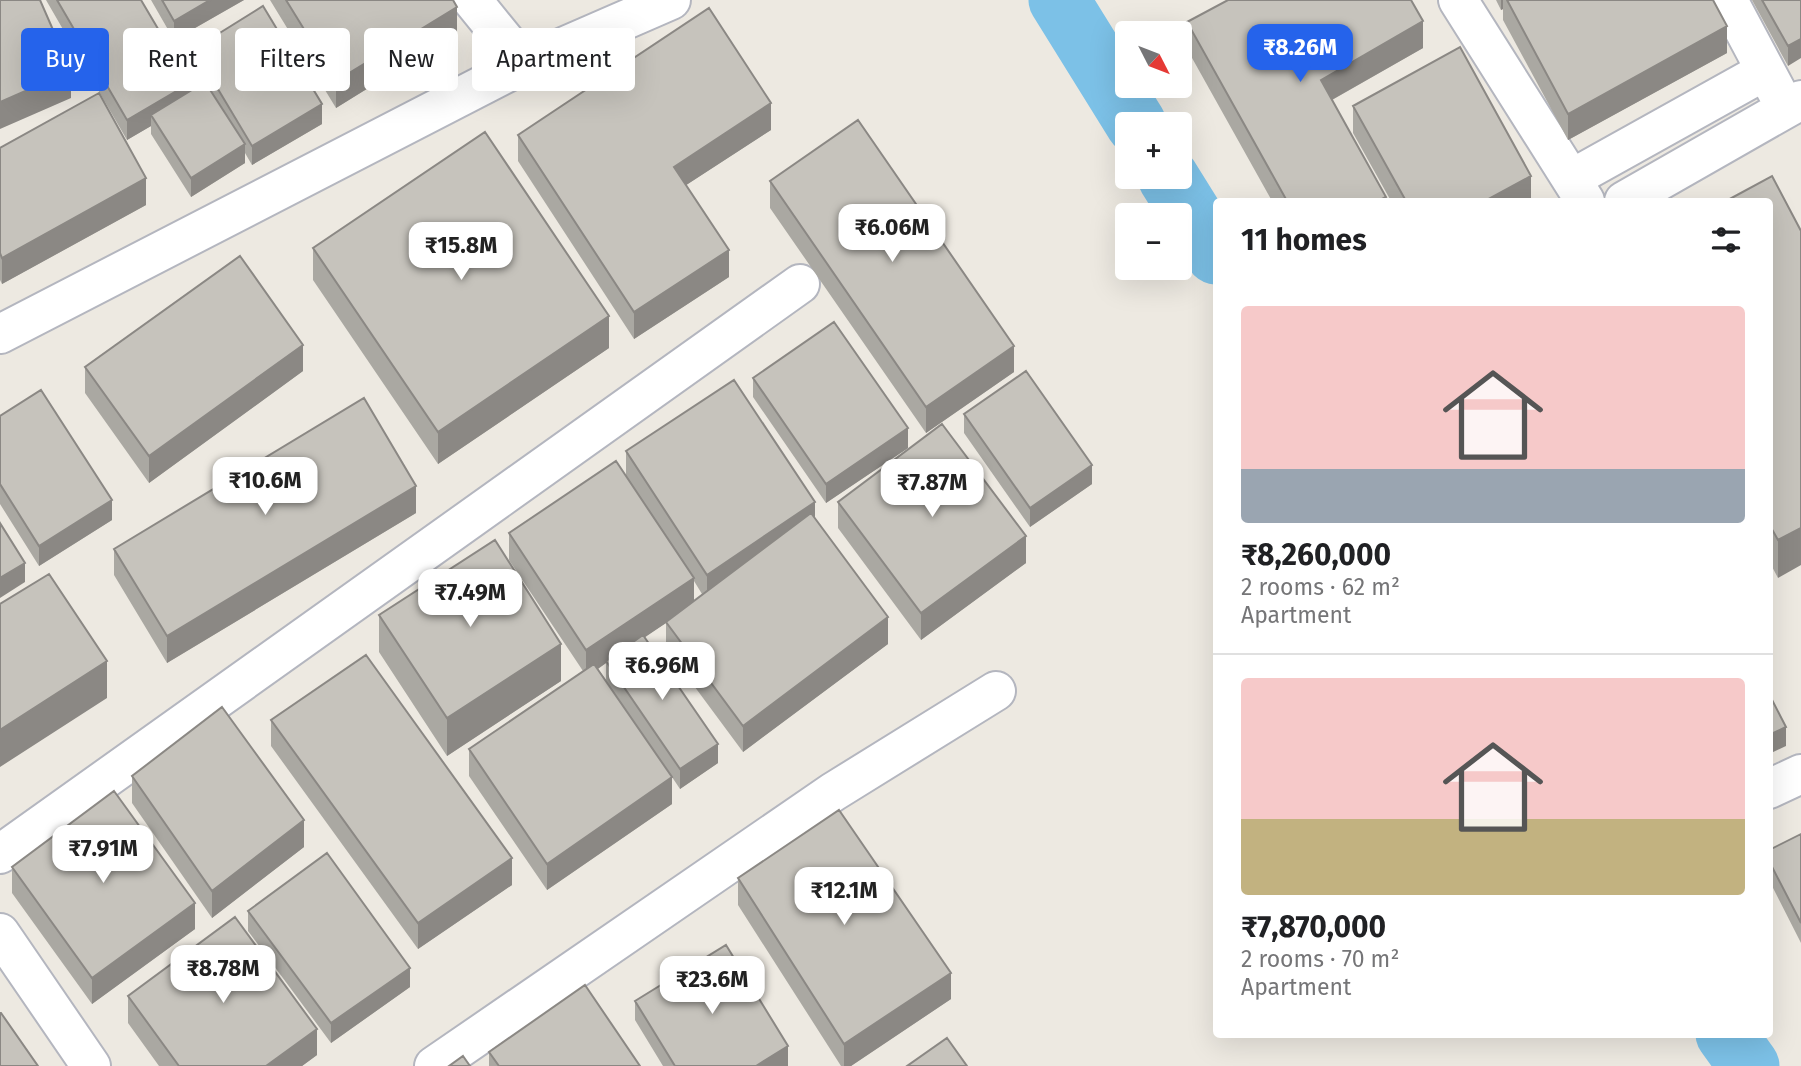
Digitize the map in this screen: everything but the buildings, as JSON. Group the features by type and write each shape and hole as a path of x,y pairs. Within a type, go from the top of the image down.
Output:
{"street":[{"path":"472,0 495,28"},
{"path":"607,28 671,0"},
{"path":"1458,0 1578,190 1765,71"},
{"path":"1629,198 1793,104 1765,71 1728,0"},
{"path":"0,334 472,91"},
{"path":"0,854 800,284"},
{"path":"434,1066 833,792 996,691"},
{"path":"1773,787 1801,774"},
{"path":"0,933 91,1066"}],"waterway":[{"path":"1059,0 1129,112"},
{"path":"1175,189 1213,249"},
{"path":"1729,1038 1749,1066"}]}
